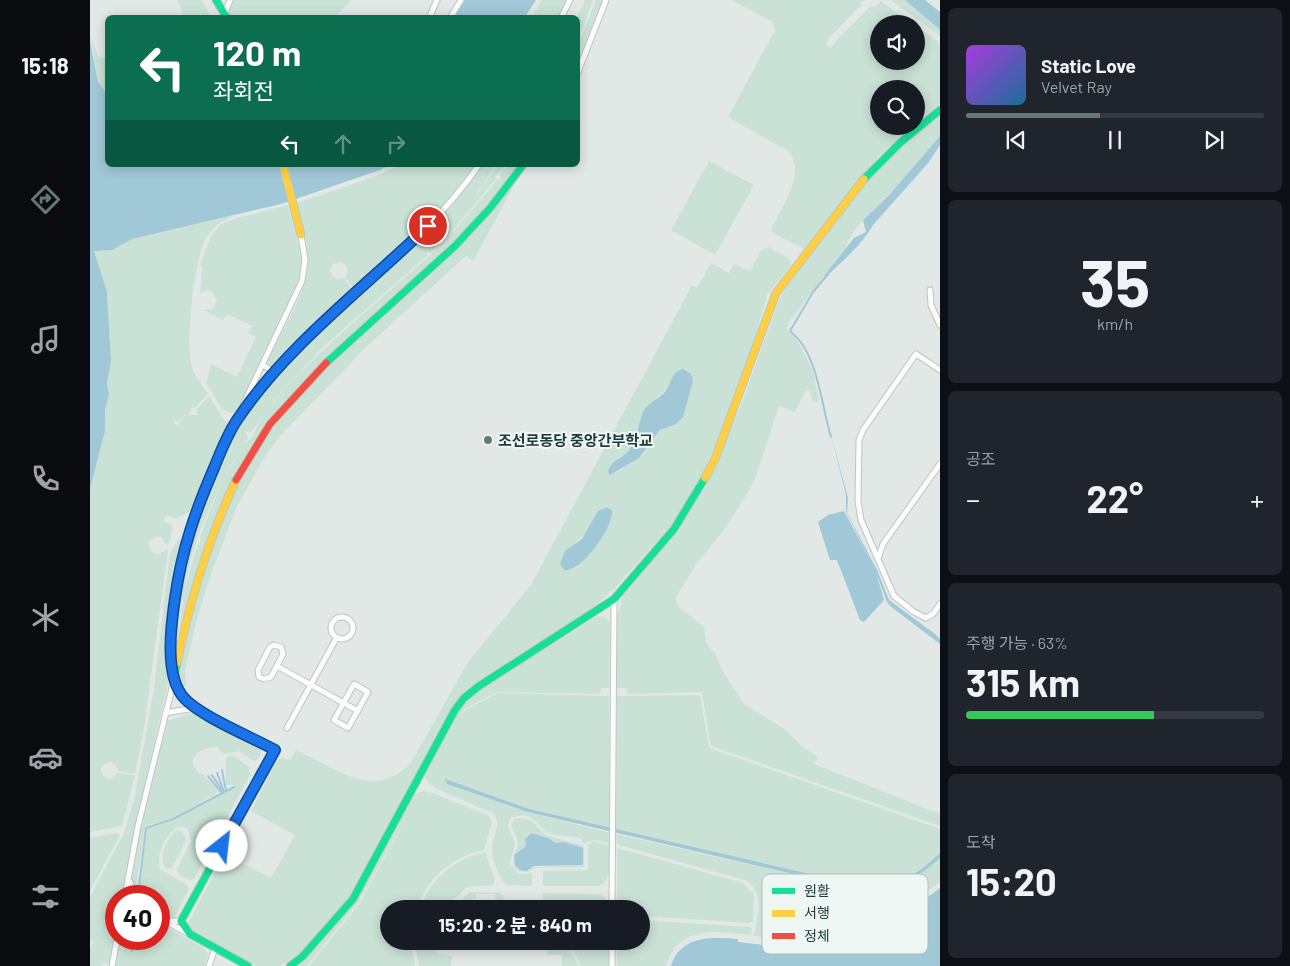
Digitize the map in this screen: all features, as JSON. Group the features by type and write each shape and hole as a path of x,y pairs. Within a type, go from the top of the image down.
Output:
{"street":[{"path":"216,0 224,15"},
{"path":"225,15 230,0"},
{"path":"430,15 437,0"},
{"path":"452,15 461,0"},
{"path":"562,15 570,0"},
{"path":"580,67 606,0"},
{"path":"290,966 302,957 353,899 455,710 464,698 479,686 586,619 614,599 674,529 715,459 776,293 860,184 888,154 940,110"},
{"path":"181,921 275,750 195,708 180,693 174,680 171,627 182,558 194,515 225,442 240,416 302,281 305,260 301,236 283,167"},
{"path":"240,416 275,372 440,215 477,167"},
{"path":"127,885 138,826 196,590 219,516 238,475 262,434 291,399 325,365 455,246 496,200 521,167"},
{"path":"930,290 931,305 940,324"},
{"path":"940,370 916,354 868,422 859,440 858,509 894,596 926,618 933,614 940,604"},
{"path":"263,365 275,372"},
{"path":"878,559 883,544 940,464"},
{"path":"612,900 614,599"},
{"path":"348,616 352,624 351,634 345,638 337,637 331,630 332,623 337,618 348,616"},
{"path":"287,728 337,637"},
{"path":"274,645 279,646 283,652 277,666 268,679 261,679 258,675 258,670 270,647 274,645"},
{"path":"277,666 358,710"},
{"path":"354,684 368,692 358,710 348,728 334,720 354,684"},
{"path":"165,713 195,708"},
{"path":"128,878 131,885"},
{"path":"170,921 181,921"},
{"path":"181,921 190,934"},
{"path":"170,924 248,966"},
{"path":"208,966 215,948"},
{"path":"112,966 115,950"},
{"path":"612,950 612,966"}],"green space":[{"path":"178,0 202,0 210,15 183,15"},
{"path":"234,0 351,0 337,15 230,15 228,10"},
{"path":"542,0 567,0 559,15 533,15"},
{"path":"585,0 593,0 580,36 580,15 578,15"},
{"path":"596,0 604,0 580,61 580,40"},
{"path":"731,0 865,0 860,2 861,5 829,38 826,45 831,48 840,36 870,7 875,7 881,1 900,15 870,15 870,70 925,70 925,32 940,43 940,104 925,116 925,80 870,80 870,135 903,135 879,156 804,249 773,233 771,229 791,190 794,180 793,160 788,151 728,117 775,30 773,22"},
{"path":"891,0 905,0 922,15 911,15"},
{"path":"925,17 940,30 940,36 925,25"},
{"path":"90,35 99,58 105,57 105,91 98,82"},
{"path":"940,114 940,136 902,180 862,221 849,239 846,248 789,322 787,329 795,336 813,371 819,401 813,402 810,390 805,392 795,412 779,406 754,482 727,526 698,562 675,598 678,606 704,627 706,643 714,652 722,670 744,704 786,730 800,745 818,757 814,764 940,814 940,826 711,746 702,692 628,694 627,688 617,688 617,619 623,594 676,533 708,482 742,403 780,297 804,261 872,175 915,135 925,135 925,127"},
{"path":"709,161 754,185 715,255 671,230"},
{"path":"396,167 474,167 437,214 356,291 345,277 348,271 346,265 341,262 333,264 330,270 332,276 337,279 344,278 354,292 279,365 272,367 267,360 299,298 307,272 307,246 297,203 374,177"},
{"path":"481,167 495,167 470,204 497,167 504,167 449,235 323,347 275,399 265,413 279,395 332,342 440,245 465,218 497,180 501,179 500,175 506,167 517,167 493,200 465,233 284,405 230,490 178,650 174,650 174,645 178,639 183,596 180,607 178,634 174,644 176,605 182,566 192,527 206,489 223,452 244,417 267,385 293,356 416,241 462,192","holes":["261,419 253,437 240,451 248,438 246,432 252,431","227,472 204,527 200,542 185,586 194,548 209,510"]},
{"path":"521,173 473,261 466,256 365,348 283,433 267,453 237,506 212,571 196,622 185,671 186,686 182,687 180,670 183,648 207,561 224,514 246,469 259,448 273,427 316,377 415,289 463,243"},
{"path":"288,205 302,257 301,275 239,409 231,413 222,409 206,383 211,364 237,377 256,337 248,333 252,326 227,314 223,320 203,310 213,309 217,300 212,292 207,290 200,293 202,269 200,264 211,236 220,225 234,219"},
{"path":"235,215 220,223 211,231 203,245 199,260 191,314 190,359 193,371 208,394 196,407 191,408 190,413 187,415 197,415 197,409 209,396 227,424 228,431 192,511 177,518 165,516 164,521 173,526 168,547 161,537 155,537 149,542 150,550 155,554 168,550 144,728 135,774 118,771 116,765 111,762 103,765 101,770 103,776 108,779 114,777 117,773 135,775 122,826 90,832 90,489 105,431 105,410 109,395 107,383 111,362 107,293 93,251 112,250 132,239","holes":["185,417 177,425 174,424 175,420 178,421"]},
{"path":"769,247 789,259 791,265 767,295 754,343 721,432 703,474 675,521 612,591 590,610 478,682 462,695 451,710 351,895 296,958 280,966 255,966 192,932 187,925 222,859 230,857 271,878 295,835 251,811 276,761 282,758 290,760 296,750 340,772 368,781 382,780 397,774 411,763 468,662 531,585 692,285 697,288 711,263 729,273 734,264 750,271 761,250","holes":["693,381 689,391 643,454 616,473 618,458 630,448 636,439 645,409 664,391 669,383","610,508 610,521 597,546 577,567 563,570 569,548 586,534 601,509"]},
{"path":"184,536 175,579 169,627 169,678 138,816 125,885 105,885 105,950 113,950 110,965 104,963 101,966 90,966 90,947 96,941 90,941 90,897 124,833 135,796 154,688 170,553 177,541"},
{"path":"597,616 606,617 610,624 609,688 601,688 600,694 497,692 464,709 460,717 465,710 498,693 609,696 609,829 529,809 445,780 447,784 528,812 610,833 610,843 593,840 585,843 582,842 582,839 551,834 530,817 519,816 510,818 508,827 515,843 510,864 519,874 532,873 532,886 507,885 494,863 492,844 497,823 494,814 433,787 435,780 432,787 425,778 425,771 459,711 473,694"},
{"path":"700,695 709,748 940,829 940,853 914,874 809,874 616,830 617,696"},
{"path":"195,712 260,746 261,754 255,762 239,751 224,754 217,747 200,751 193,759 193,764 199,774 203,774 218,790 216,794 172,818 145,826 137,885 129,885 140,825 166,721"},
{"path":"232,755 249,767 250,775 194,879 189,880 179,875 177,869 191,841 188,830 183,827 177,828 170,833 160,851 159,861 161,870 186,884 189,888 176,915 170,918 170,885 140,885 147,829 173,820 235,787 234,785 226,785 226,758"},
{"path":"423,791 429,792 426,799 430,792 489,816 492,822 484,850 462,857 442,870 434,878 420,900 380,900 380,950 412,950 415,966 309,966 360,903 416,799 359,902 307,966 295,966 344,912 413,795"},
{"path":"520,818 532,821 546,835 584,846 584,867 535,868 528,872 518,871 513,859 517,868 583,865 583,848 565,842 556,843 548,838 531,833 526,836 527,846 521,849 514,857 518,844 511,824 515,819"},
{"path":"177,830 183,832 186,841 172,868 167,869 163,861 164,849 173,833"},
{"path":"116,833 120,835 90,891 90,838"},
{"path":"616,834 792,874 762,874 762,937 754,936 758,913 758,898 752,885 745,880 617,843"},
{"path":"593,841 609,846 610,869 604,883 599,886 543,886 543,871 588,870 588,845"},
{"path":"617,848 743,883 754,894 753,922 650,917 650,900 617,900"},
{"path":"485,852 495,879 493,885 467,887 453,900 423,900 430,888 445,872 474,855"},
{"path":"940,858 940,882 928,891 928,874 920,874"},
{"path":"470,892 501,893 505,900 496,900 495,894 476,894 476,898 472,900 461,900"},
{"path":"543,893 600,894 607,900 543,900"},
{"path":"650,921 752,928 751,935 712,932 689,937 672,952 666,966 617,966 617,950 650,950"},
{"path":"170,929 202,947 208,953 205,966 115,966 118,950 170,950"},
{"path":"416,950 436,950 437,954 452,956 451,966 419,966"},
{"path":"547,950 570,950 579,966 562,966 562,955 547,955"},
{"path":"572,950 609,950 609,966 581,966"}],"water":[{"path":"463,0 536,0 526,15 453,15"},
{"path":"905,0 925,0 940,12 940,30 925,17 925,15"},
{"path":"90,41 98,82 105,91 105,167 385,167 281,204 132,239 112,250 94,251 107,292 111,362 107,383 109,395 105,410 105,431 90,489"},
{"path":"940,136 940,145 929,162 873,225 858,246 827,276 824,276 854,238 866,232 863,220 889,195"},
{"path":"683,369 691,374 693,381 683,417 676,424 660,430 639,458 610,475 608,472 612,464 628,451 633,443 646,408 664,393 673,376"},
{"path":"831,435 848,498 847,513 877,570 889,600 935,634 940,639 940,644 890,606 877,575 884,600 864,622 860,620 837,560 830,560 818,522 828,515 844,511 872,564 846,512 846,495"},
{"path":"607,507 612,510 603,537 579,564 571,569 564,570 560,564 565,551 582,539 598,511"},
{"path":"445,779 529,809 810,874 793,874 528,812 447,784"},
{"path":"531,833 548,838 556,843 564,842 583,848 583,865 534,866 526,871 520,870 515,865 514,855 526,846 525,839"},
{"path":"940,853 940,858 920,874 914,874"},
{"path":"940,888 940,966 671,966 682,948 689,943 708,938 738,939 738,942 762,945 762,954 928,954 928,897"}],"waterway":[{"path":"828,274 813,292 790,331 799,340 813,365 831,437"},
{"path":"222,770 226,791"},
{"path":"217,773 224,792"},
{"path":"212,775 222,790"},
{"path":"208,776 222,793"},
{"path":"139,885 146,828 173,819 234,787"}],"traffic: fast":[{"path":"216,0 225,15"},
{"path":"864,179 901,142 940,110"},
{"path":"326,363 455,246 491,207 521,167"},
{"path":"290,966 302,957 353,899 455,710 464,698 479,686 614,599 674,529 705,478"},
{"path":"177,663 174,675 175,682 181,693 191,703 218,722 275,750 181,921 190,934 248,966"}],"traffic: slow":[{"path":"284,167 301,235"},
{"path":"705,478 715,459 776,293 864,179"},
{"path":"177,663 201,570 217,524 236,480"}],"traffic: jam":[{"path":"236,480 270,424 326,363"}],"place":[{"name":"조선로동당 중앙간부학교","path":"488,440"}],"route":[{"path":"222,846 275,750 195,708 180,693 174,680 171,636 172,615 182,558 194,515 225,442 235,424 275,372 428,226"}]}
